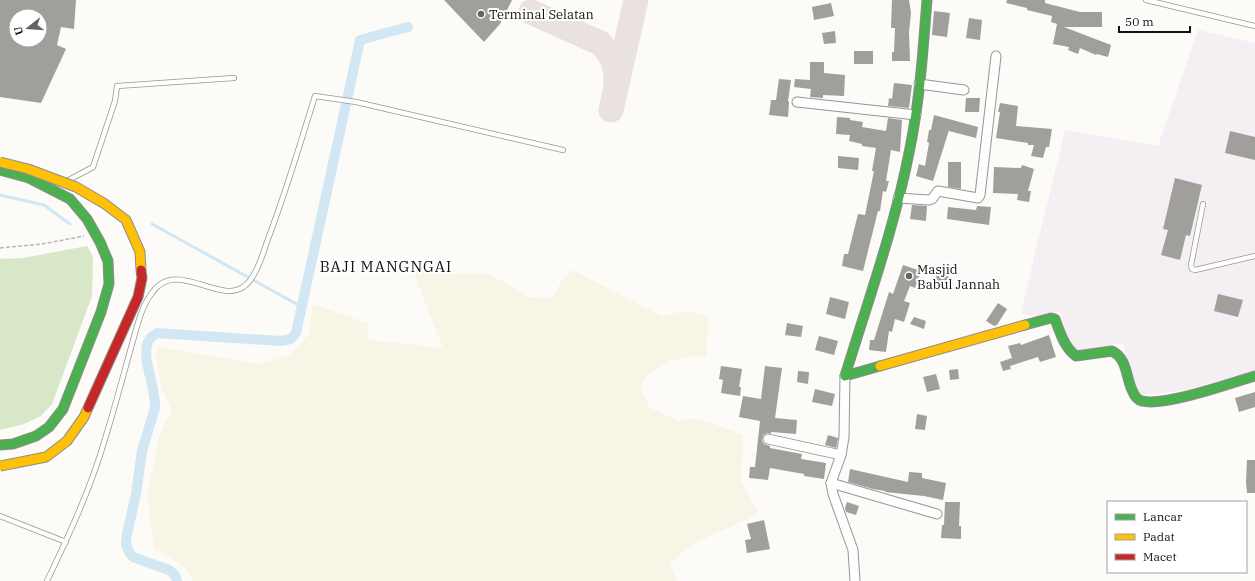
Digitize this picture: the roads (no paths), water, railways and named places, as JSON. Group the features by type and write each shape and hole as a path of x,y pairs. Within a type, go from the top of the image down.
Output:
{"street":[{"path":"855,581 853,550 833,494 831,483 841,455 844,437 845,376 880,265 898,198 916,115 927,0"},
{"path":"898,198 929,200 932,199 938,191 978,198 980,195 996,56"},
{"path":"919,84 964,90"},
{"path":"797,102 916,115"},
{"path":"0,162 28,169 76,187 105,204 126,220 140,252 142,278 138,297 84,417 67,441 46,457 0,466"},
{"path":"0,170 29,178 70,199 87,219 108,261 109,284 101,312 63,409 49,427 36,436 13,444 0,445"},
{"path":"845,376 1051,318 1055,319 1069,351 1076,356 1112,351 1117,352 1121,357 1132,392 1142,402 1172,399 1255,376"},
{"path":"768,439 841,455"},
{"path":"831,483 937,514"}],"lane":[{"path":"1146,0 1255,26"},
{"path":"51,190 93,167 115,101 117,86 234,78"},
{"path":"47,581 66,542 96,468 136,328 146,301 152,291 159,285 179,279 226,291 235,291 248,284 257,267 282,202 315,96 356,102 563,150"},
{"path":"1203,204 1191,265 1192,269 1195,270 1255,256"},
{"path":"0,516 66,542"}],"waterway":[{"path":"177,581 175,575 169,570 133,557 126,544 136,494 142,451 155,408 154,392 146,352 148,341 157,333 281,341 291,339 296,333 360,40 408,27"},
{"path":"0,195 44,205 70,224"},
{"path":"152,224 302,307"}],"place":[{"name":"Terminal Selatan","path":"481,14"},
{"name":"Masjid Babul Jannah","path":"909,276"}],"district":[{"name":"BAJI MANGNGAI","path":"386,266"}]}
